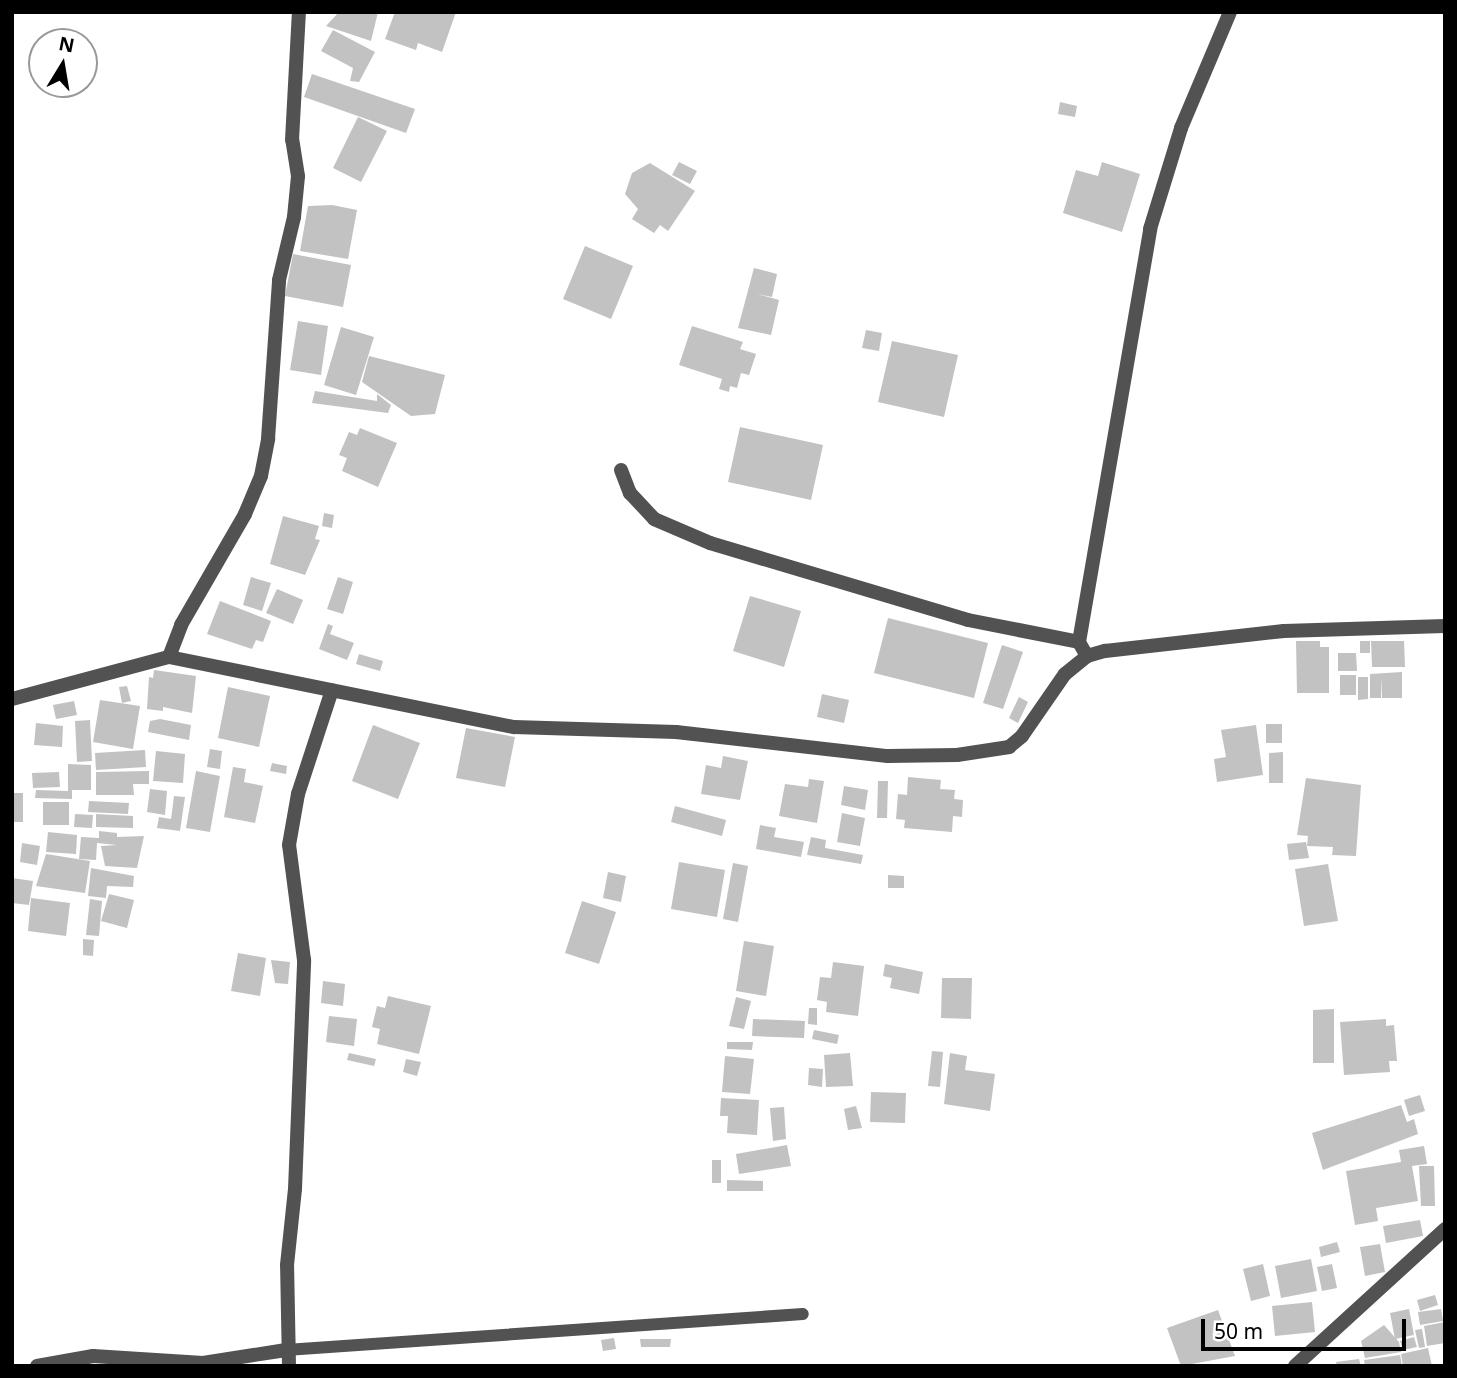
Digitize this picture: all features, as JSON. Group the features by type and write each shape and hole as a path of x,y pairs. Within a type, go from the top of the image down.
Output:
{"street":[{"path":"169,657 181,625 245,514 261,476 268,439 278,280 294,217 298,176 292,139 299,12"},
{"path":"1087,656 1079,642 1150,229 1181,128 1230,12"},
{"path":"621,470 630,493 654,519 710,543 968,620 1079,642"},
{"path":"12,699 169,657 514,727 676,732 888,756 957,755 1009,747 1022,736 1065,674 1087,656 1284,631 1445,626"},
{"path":"289,1366 286,1350 304,960 289,845 298,794 332,690"},
{"path":"1295,1366 1445,1229"},
{"path":"37,1366 93,1356 203,1363 286,1350"}],"lane":[{"path":"286,1350 803,1314"}],"building":[{"path":"339,12 378,12 371,41 326,26"},
{"path":"395,12 456,12 442,52 418,43 416,50 385,39"},
{"path":"333,30 375,52 359,82 350,81 353,68 321,51"},
{"path":"312,74 415,109 406,133 304,97"},
{"path":"1060,102 1077,106 1075,117 1058,114"},
{"path":"358,117 387,131 361,182 333,168"},
{"path":"679,162 697,171 690,184 672,175"},
{"path":"1102,162 1140,174 1122,232 1063,213 1076,170 1098,176"},
{"path":"650,163 695,191 668,231 660,225 654,233 632,219 638,209 625,194 632,173"},
{"path":"332,205 357,210 348,259 300,251 308,206"},
{"path":"585,246 633,266 611,319 563,299"},
{"path":"293,254 351,265 343,307 285,296"},
{"path":"754,268 777,274 772,297 757,294 779,300 771,335 738,328"},
{"path":"298,321 328,326 321,375 290,370"},
{"path":"692,326 743,342 740,349 756,354 749,375 741,373 737,388 730,386 729,392 719,389 722,379 679,365"},
{"path":"341,327 374,337 356,395 324,385"},
{"path":"866,330 882,333 879,351 862,348"},
{"path":"892,341 958,355 944,417 878,402"},
{"path":"369,356 445,375 435,414 411,416 362,382"},
{"path":"315,391 377,401 377,394 391,405 388,413 312,403"},
{"path":"740,427 823,445 811,500 728,482"},
{"path":"360,428 397,443 378,487 342,471 347,458 339,455 349,432 357,435"},
{"path":"324,513 334,515 332,528 322,526"},
{"path":"283,516 319,526 315,539 320,540 305,575 270,564"},
{"path":"251,577 271,583 262,611 243,605"},
{"path":"338,577 353,582 343,614 327,609"},
{"path":"277,589 303,600 293,624 266,613"},
{"path":"750,596 801,611 784,667 733,651"},
{"path":"220,601 271,621 263,642 256,640 252,649 207,634"},
{"path":"888,618 988,643 974,698 874,673"},
{"path":"328,624 333,626 330,634 354,643 347,660 319,649"},
{"path":"1296,641 1320,641 1320,647 1329,647 1329,693 1297,693"},
{"path":"1360,641 1370,641 1370,653 1360,653"},
{"path":"1371,641 1404,641 1405,667 1372,667"},
{"path":"1002,645 1023,652 1003,709 983,703"},
{"path":"1338,653 1356,653 1357,671 1338,671"},
{"path":"359,654 383,661 380,671 356,664"},
{"path":"154,670 196,676 192,713 163,707 163,711 147,709 149,677 153,678"},
{"path":"1402,672 1402,698 1382,698 1382,677 1381,698 1370,698 1370,674"},
{"path":"1340,675 1356,675 1356,695 1340,695"},
{"path":"1358,677 1368,677 1368,699 1358,700"},
{"path":"127,686 131,701 122,703 119,687"},
{"path":"228,687 270,696 259,747 218,738"},
{"path":"822,694 849,700 844,723 817,717"},
{"path":"1019,697 1028,702 1018,723 1009,718"},
{"path":"100,700 140,706 133,749 93,742"},
{"path":"74,701 77,715 56,719 53,705"},
{"path":"160,719 191,725 189,740 148,732 150,721"},
{"path":"90,720 92,761 77,762 75,721"},
{"path":"36,723 63,726 62,747 34,745"},
{"path":"1266,724 1282,724 1282,743 1266,743"},
{"path":"373,725 420,743 398,799 352,781"},
{"path":"1256,725 1263,775 1217,782 1214,759 1226,757 1221,730"},
{"path":"466,728 515,737 505,787 456,778"},
{"path":"210,749 222,751 220,769 207,767"},
{"path":"145,750 146,767 96,770 95,753"},
{"path":"156,751 185,754 183,783 153,781"},
{"path":"1283,752 1283,783 1269,783 1269,753"},
{"path":"723,756 748,761 740,800 701,794 706,765 721,768"},
{"path":"272,763 287,766 286,774 270,771"},
{"path":"68,764 91,765 91,790 72,790 72,799 35,798 36,790 68,791"},
{"path":"233,767 246,769 244,782 263,786 255,823 224,817"},
{"path":"149,771 149,784 133,784 134,795 96,795 96,772"},
{"path":"196,771 220,776 210,832 186,828"},
{"path":"59,772 60,787 33,788 32,773"},
{"path":"908,777 941,780 940,789 955,790 954,799 963,800 962,817 953,816 952,832 904,828 905,820 896,819 898,794 907,795"},
{"path":"1306,778 1361,785 1356,856 1332,855 1333,847 1307,846 1308,836 1297,835"},
{"path":"809,779 824,781 817,823 779,816 785,784 808,787"},
{"path":"878,781 888,781 887,818 877,818"},
{"path":"844,786 868,790 865,810 841,805"},
{"path":"150,789 167,791 165,815 147,812"},
{"path":"14,793 23,793 23,822 13,822"},
{"path":"174,796 185,797 180,831 157,828 159,817 171,819"},
{"path":"89,801 129,803 128,814 88,812"},
{"path":"43,802 69,802 69,825 43,825"},
{"path":"675,806 726,820 722,836 671,822"},
{"path":"842,813 865,818 860,846 837,842"},
{"path":"75,814 93,815 92,828 74,827"},
{"path":"96,814 133,816 133,828 96,827"},
{"path":"760,825 776,828 774,837 804,842 801,857 756,849"},
{"path":"99,831 117,833 117,837 144,836 137,868 105,866 101,846 117,845 97,843 96,860 79,859 81,837 99,838"},
{"path":"48,832 77,835 76,854 46,852"},
{"path":"811,837 826,840 825,848 863,855 861,864 807,855"},
{"path":"1306,842 1309,858 1289,860 1287,844"},
{"path":"22,843 40,846 37,865 20,862"},
{"path":"46,854 90,861 85,893 36,886"},
{"path":"679,862 725,870 717,917 671,909"},
{"path":"733,863 748,866 738,922 723,919"},
{"path":"1328,864 1338,921 1304,926 1295,869"},
{"path":"91,868 134,876 133,887 107,886 106,898 88,896"},
{"path":"608,872 626,876 621,902 603,898"},
{"path":"888,875 904,876 904,888 888,888"},
{"path":"12,878 33,881 29,905 12,903"},
{"path":"109,894 134,900 127,928 101,921"},
{"path":"31,898 70,903 66,936 28,931"},
{"path":"90,899 102,901 99,936 86,935"},
{"path":"582,901 616,912 599,964 565,953"},
{"path":"83,939 94,940 93,956 83,955"},
{"path":"744,941 774,946 766,996 736,991"},
{"path":"238,953 266,958 260,996 231,991"},
{"path":"271,960 290,962 288,984 275,983"},
{"path":"833,962 864,966 858,1016 826,1012 827,1002 817,1000 820,977 831,978"},
{"path":"885,964 923,972 919,994 890,988 892,978 883,976"},
{"path":"942,978 972,978 971,1019 941,1018"},
{"path":"323,981 345,984 343,1006 321,1003"},
{"path":"388,996 431,1006 419,1054 377,1044 380,1029 372,1027 377,1006 385,1008"},
{"path":"736,997 751,1001 744,1029 729,1026"},
{"path":"809,1008 817,1008 817,1025 808,1024"},
{"path":"1334,1009 1334,1063 1313,1063 1313,1010"},
{"path":"329,1016 357,1019 354,1046 326,1042"},
{"path":"753,1019 805,1021 804,1038 752,1036"},
{"path":"1386,1019 1386,1026 1394,1025 1397,1061 1389,1061 1390,1072 1344,1075 1340,1022"},
{"path":"814,1030 839,1035 837,1044 812,1039"},
{"path":"727,1042 753,1042 752,1050 727,1049"},
{"path":"932,1051 943,1052 940,1087 928,1086"},
{"path":"349,1053 376,1059 374,1066 347,1060"},
{"path":"850,1053 853,1086 826,1087 824,1055"},
{"path":"950,1053 967,1056 965,1070 995,1074 990,1111 944,1104"},
{"path":"725,1056 754,1059 750,1094 722,1092"},
{"path":"406,1059 421,1062 417,1076 403,1072"},
{"path":"809,1068 823,1069 822,1087 808,1085"},
{"path":"871,1092 906,1093 905,1123 870,1122"},
{"path":"1420,1095 1425,1111 1409,1116 1404,1100"},
{"path":"721,1098 759,1100 757,1135 727,1133 728,1116 720,1116"},
{"path":"1401,1105 1407,1122 1414,1119 1418,1134 1323,1170 1312,1133"},
{"path":"856,1106 862,1128 848,1130 844,1109"},
{"path":"784,1107 786,1139 773,1141 770,1108"},
{"path":"787,1145 791,1166 739,1174 736,1154"},
{"path":"1424,1146 1427,1164 1412,1166 1418,1201 1376,1208 1378,1221 1355,1225 1346,1171 1401,1162 1399,1150"},
{"path":"712,1160 721,1160 721,1183 712,1183"},
{"path":"1419,1166 1434,1166 1435,1206 1421,1206"},
{"path":"727,1180 763,1181 763,1191 727,1191"},
{"path":"1420,1220 1423,1236 1386,1243 1383,1226"},
{"path":"1337,1242 1340,1252 1321,1257 1319,1247"},
{"path":"1380,1244 1385,1272 1365,1276 1360,1247"},
{"path":"1311,1259 1317,1291 1281,1298 1275,1266"},
{"path":"1263,1264 1270,1296 1251,1301 1243,1269"},
{"path":"1332,1264 1337,1288 1322,1291 1317,1267"},
{"path":"1435,1295 1438,1305 1420,1311 1417,1300"},
{"path":"1312,1302 1315,1332 1275,1336 1272,1306"},
{"path":"1409,1309 1414,1335 1395,1339 1390,1313"},
{"path":"1441,1309 1443,1321 1420,1325 1418,1312"},
{"path":"1218,1310 1235,1356 1181,1366 1167,1328"},
{"path":"1445,1322 1445,1343 1427,1346 1424,1326"},
{"path":"1384,1325 1399,1342 1401,1352 1365,1358 1361,1341"},
{"path":"1422,1329 1425,1347 1419,1348 1415,1330"},
{"path":"1414,1337 1417,1347 1403,1350 1400,1341"},
{"path":"614,1338 616,1349 603,1351 601,1340"},
{"path":"640,1339 671,1339 670,1347 641,1347"},
{"path":"1428,1348 1432,1366 1403,1366 1401,1354"},
{"path":"1400,1355 1402,1366 1365,1366 1364,1360"},
{"path":"1359,1359 1361,1366 1337,1366 1336,1362"}]}
